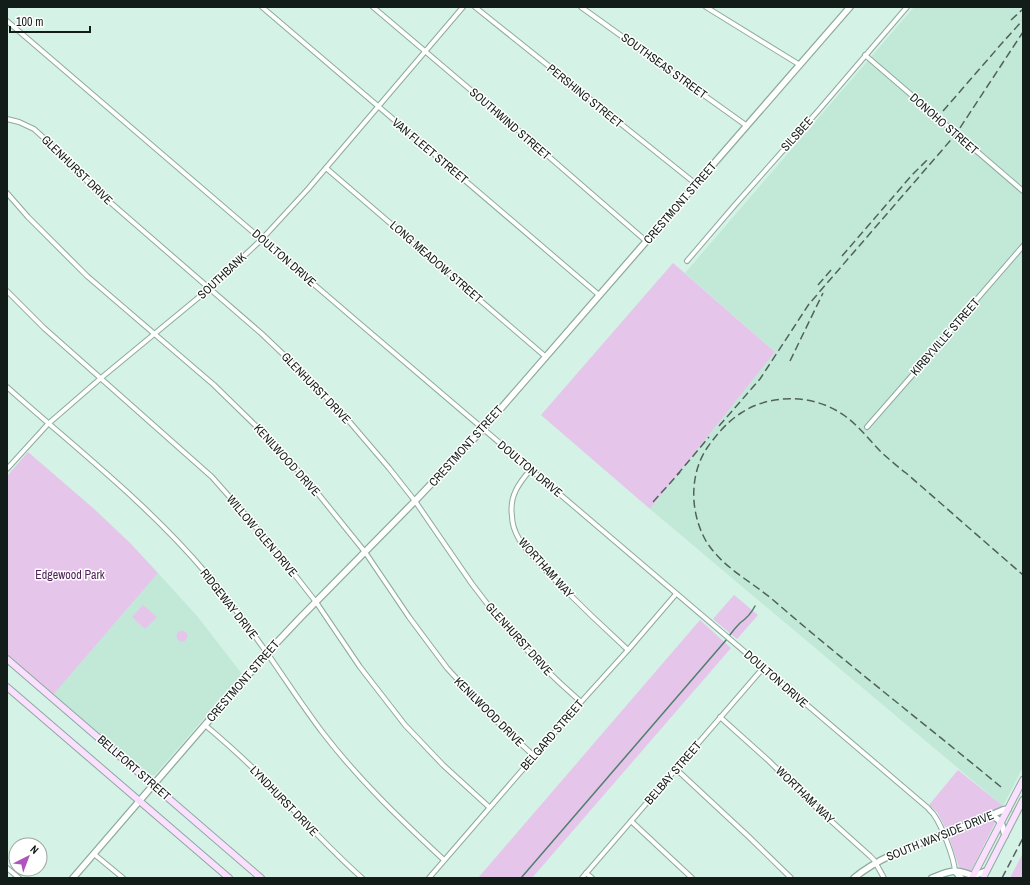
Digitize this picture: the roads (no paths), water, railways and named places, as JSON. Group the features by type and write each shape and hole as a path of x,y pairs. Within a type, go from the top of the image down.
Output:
{"main road":[{"name":"BELLFORT STREET","path":"7,659 261,878"},
{"name":"BELLFORT STREET","path":"7,687 229,878"},
{"path":"973,877 1023,780"},
{"path":"983,878 1023,800"}],"street":[{"name":"VAN FLEET STREET","path":"262,7 599,295"},
{"name":"SOUTHWIND STREET","path":"373,7 646,241"},
{"name":"SOUTHBANK","path":"7,469 48,424 210,288 262,239 308,189 463,7"},
{"name":"PERSHING STREET","path":"475,7 696,184"},
{"name":"SOUTHSEAS STREET","path":"582,7 747,126"},
{"path":"706,7 800,65"},
{"name":"CRESTMONT STREET","path":"73,878 267,653 416,501 483,428 850,7"},
{"name":"SILSBEE","path":"687,261 907,7"},
{"name":"DOULTON DRIVE","path":"7,21 928,808 939,822 955,862 956,871"},
{"name":"DONOHO STREET","path":"865,56 1023,192"},
{"name":"GLENHURST DRIVE","path":"7,120 19,122 34,130 45,139 96,190 262,334 307,377 348,420 416,501 472,584 502,623 537,661 581,702"},
{"name":"LONG MEADOW STREET","path":"326,168 546,357"},
{"name":"KENILWOOD DRIVE","path":"7,193 28,217 87,276 214,385 258,428 307,480 365,552 409,617 447,668 489,714 534,756"},
{"name":"KIRBYVILLE STREET","path":"867,426 944,339 1023,246"},
{"name":"WILLOW GLEN DRIVE","path":"7,291 44,328 212,477 259,531 316,602 360,667 405,725 443,765 490,808"},
{"name":"RIDGEWAY DRIVE","path":"7,387 114,480 164,527 206,572 239,614 324,735 358,776 390,809 444,860"},
{"name":"WORTHAM WAY","path":"531,469 519,483 514,493 512,504 511,515 519,538 526,548 580,605 628,650"},
{"name":"BELGARD STREET","path":"429,878 676,594"},
{"name":"BELBAY STREET","path":"582,878 763,668"},
{"name":"WORTHAM WAY","path":"720,717 870,856 874,860 884,878"},
{"name":"LYNDHURST DRIVE","path":"205,725 261,776 316,834 362,878"},
{"path":"676,769 791,878"},
{"name":"SOUTH WAYSIDE DRIVE","path":"854,878 875,864 909,847 1003,810 1008,810"},
{"path":"990,815 998,818 1005,834"},
{"path":"631,821 692,878"},
{"path":"94,854 123,878"},
{"path":"7,868 19,878"},
{"path":"956,871 961,878"},
{"path":"932,878 947,872 956,871 963,871 973,877 986,871"},
{"path":"586,873 592,878"}],"waterway":[{"path":"729,636 749,616 755,606"},
{"path":"521,878 727,639"}],"railway":[{"path":"1011,20 1023,9"},
{"path":"943,111 1023,20"},
{"path":"719,426 760,379 809,304 956,134 1023,32"},
{"path":"842,256 912,175 927,160"},
{"path":"818,285 831,270"},
{"path":"790,361 823,293"},
{"path":"1001,787 772,599 736,573 712,550 706,541 697,518 694,494 697,470 707,448 718,434 726,425 753,406 779,399 807,400 820,403 850,420 882,453 1023,575"},
{"path":"677,475 709,437"},
{"path":"653,502 680,472"},
{"path":"1002,878 1023,838"}],"park label":[{"name":"Edgewood Park","path":"70,575"}]}
